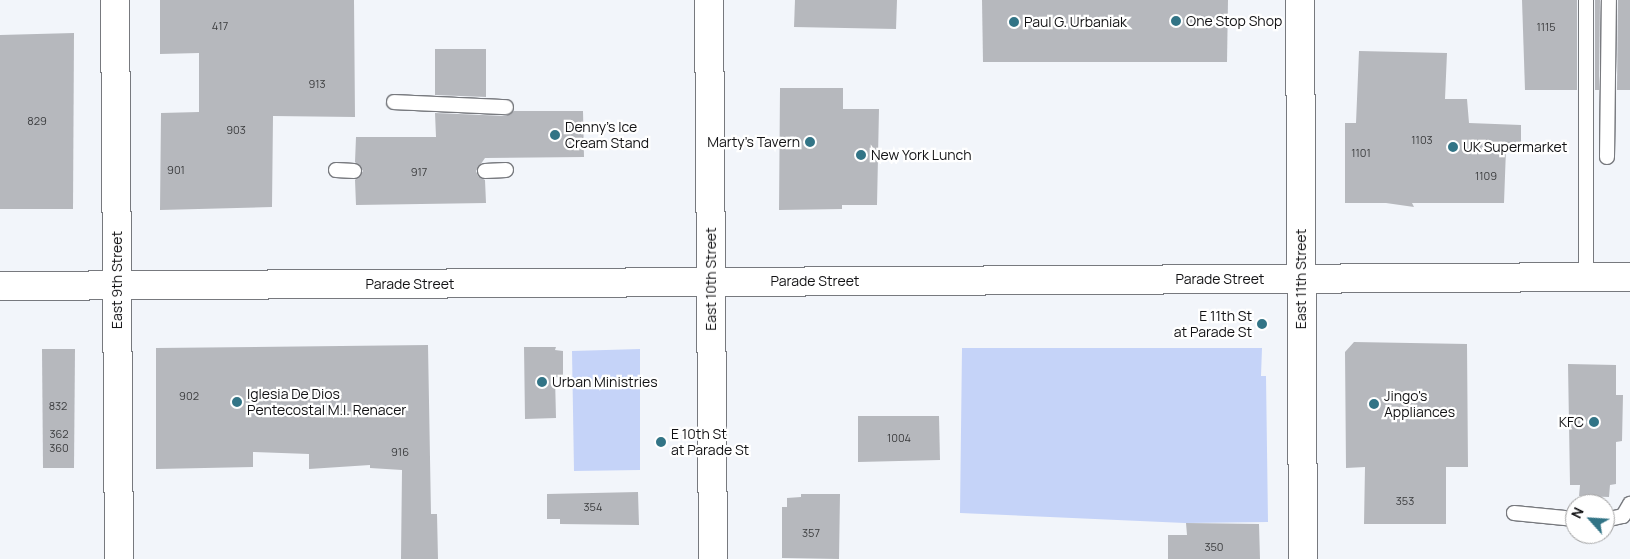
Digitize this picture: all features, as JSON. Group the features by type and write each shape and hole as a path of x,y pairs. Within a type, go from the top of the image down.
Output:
{"street":[{"name":"East 9th Street","path":"116,0 119,559"},
{"name":"East 10th Street","path":"710,0 713,559"},
{"name":"East 11th Street","path":"1300,0 1303,559"},
{"name":"Parade Street","path":"0,286 1630,277"}],"lane":[{"path":"1586,0 1586,278"},
{"path":"1607,157 1609,0"},
{"path":"394,102 506,107"},
{"path":"336,170 354,171"},
{"path":"485,171 506,170"},
{"path":"1615,518 1623,516 1630,504"},
{"path":"1514,513 1565,518"}],"shaded area":[{"path":"962,348 1262,348 1261,376 1266,376 1268,522 1185,523 960,513"},
{"path":"640,349 640,470 574,471 572,351"}],"building":[{"path":"160,0 354,0 355,117 273,116 272,207 160,210 161,113 199,112 199,53 160,54"},
{"path":"795,0 897,0 896,29 794,27"},
{"path":"982,0 1228,0 1227,62 983,62"},
{"path":"1522,0 1577,0 1577,90 1525,90"},
{"path":"1595,0 1600,0 1599,90 1595,90"},
{"path":"1618,0 1630,0 1630,90 1617,90"},
{"path":"74,33 73,209 0,209 0,35"},
{"path":"435,49 486,49 486,97 435,95"},
{"path":"1359,51 1447,53 1445,99 1467,99 1469,123 1521,125 1521,150 1506,149 1504,203 1412,203 1414,207 1386,203 1345,203 1345,123 1356,123"},
{"path":"780,88 843,88 843,109 879,109 877,205 842,205 842,209 779,210"},
{"path":"514,111 583,111 584,157 485,158 476,171 478,176 485,180 486,203 356,205 355,180 363,171 355,162 356,137 436,137 435,113 506,116"},
{"path":"1354,342 1467,344 1468,467 1446,467 1446,524 1364,524 1365,467 1346,468 1345,352"},
{"path":"428,345 431,514 437,514 438,559 401,559 402,470 370,468 370,465 309,469 309,454 253,452 253,467 156,469 156,348"},
{"path":"524,347 556,347 555,350 563,351 563,378 555,377 556,418 525,419"},
{"path":"42,349 75,349 74,468 43,468"},
{"path":"1568,364 1616,365 1616,395 1623,395 1622,441 1616,442 1616,484 1610,485 1609,494 1579,494 1580,485 1570,485"},
{"path":"858,416 939,416 940,460 858,462"},
{"path":"638,492 639,525 560,524 560,519 547,519 547,494"},
{"path":"801,494 840,494 839,559 782,558 782,507 787,507 787,498 801,497"},
{"path":"1186,523 1259,524 1260,559 1168,559 1168,535 1187,535"}],"place":[{"name":"One Stop Shop","path":"1176,21"},
{"name":"Paul G. Urbaniak","path":"1014,22"},
{"name":"Denny's Ice Cream Stand","path":"555,135"},
{"name":"Marty's Tavern","path":"810,142"},
{"name":"UK Supermarket","path":"1453,147"},
{"name":"New York Lunch","path":"861,155"},
{"name":"E 11th St at Parade St","path":"1262,324"},
{"name":"Urban Ministries","path":"542,382"},
{"name":"Iglesia De Dios Pentecostal M.I. Renacer","path":"237,402"},
{"name":"Jingo's Appliances","path":"1374,404"},
{"name":"KFC","path":"1594,422"},
{"name":"E 10th St at Parade St","path":"661,442"}]}
